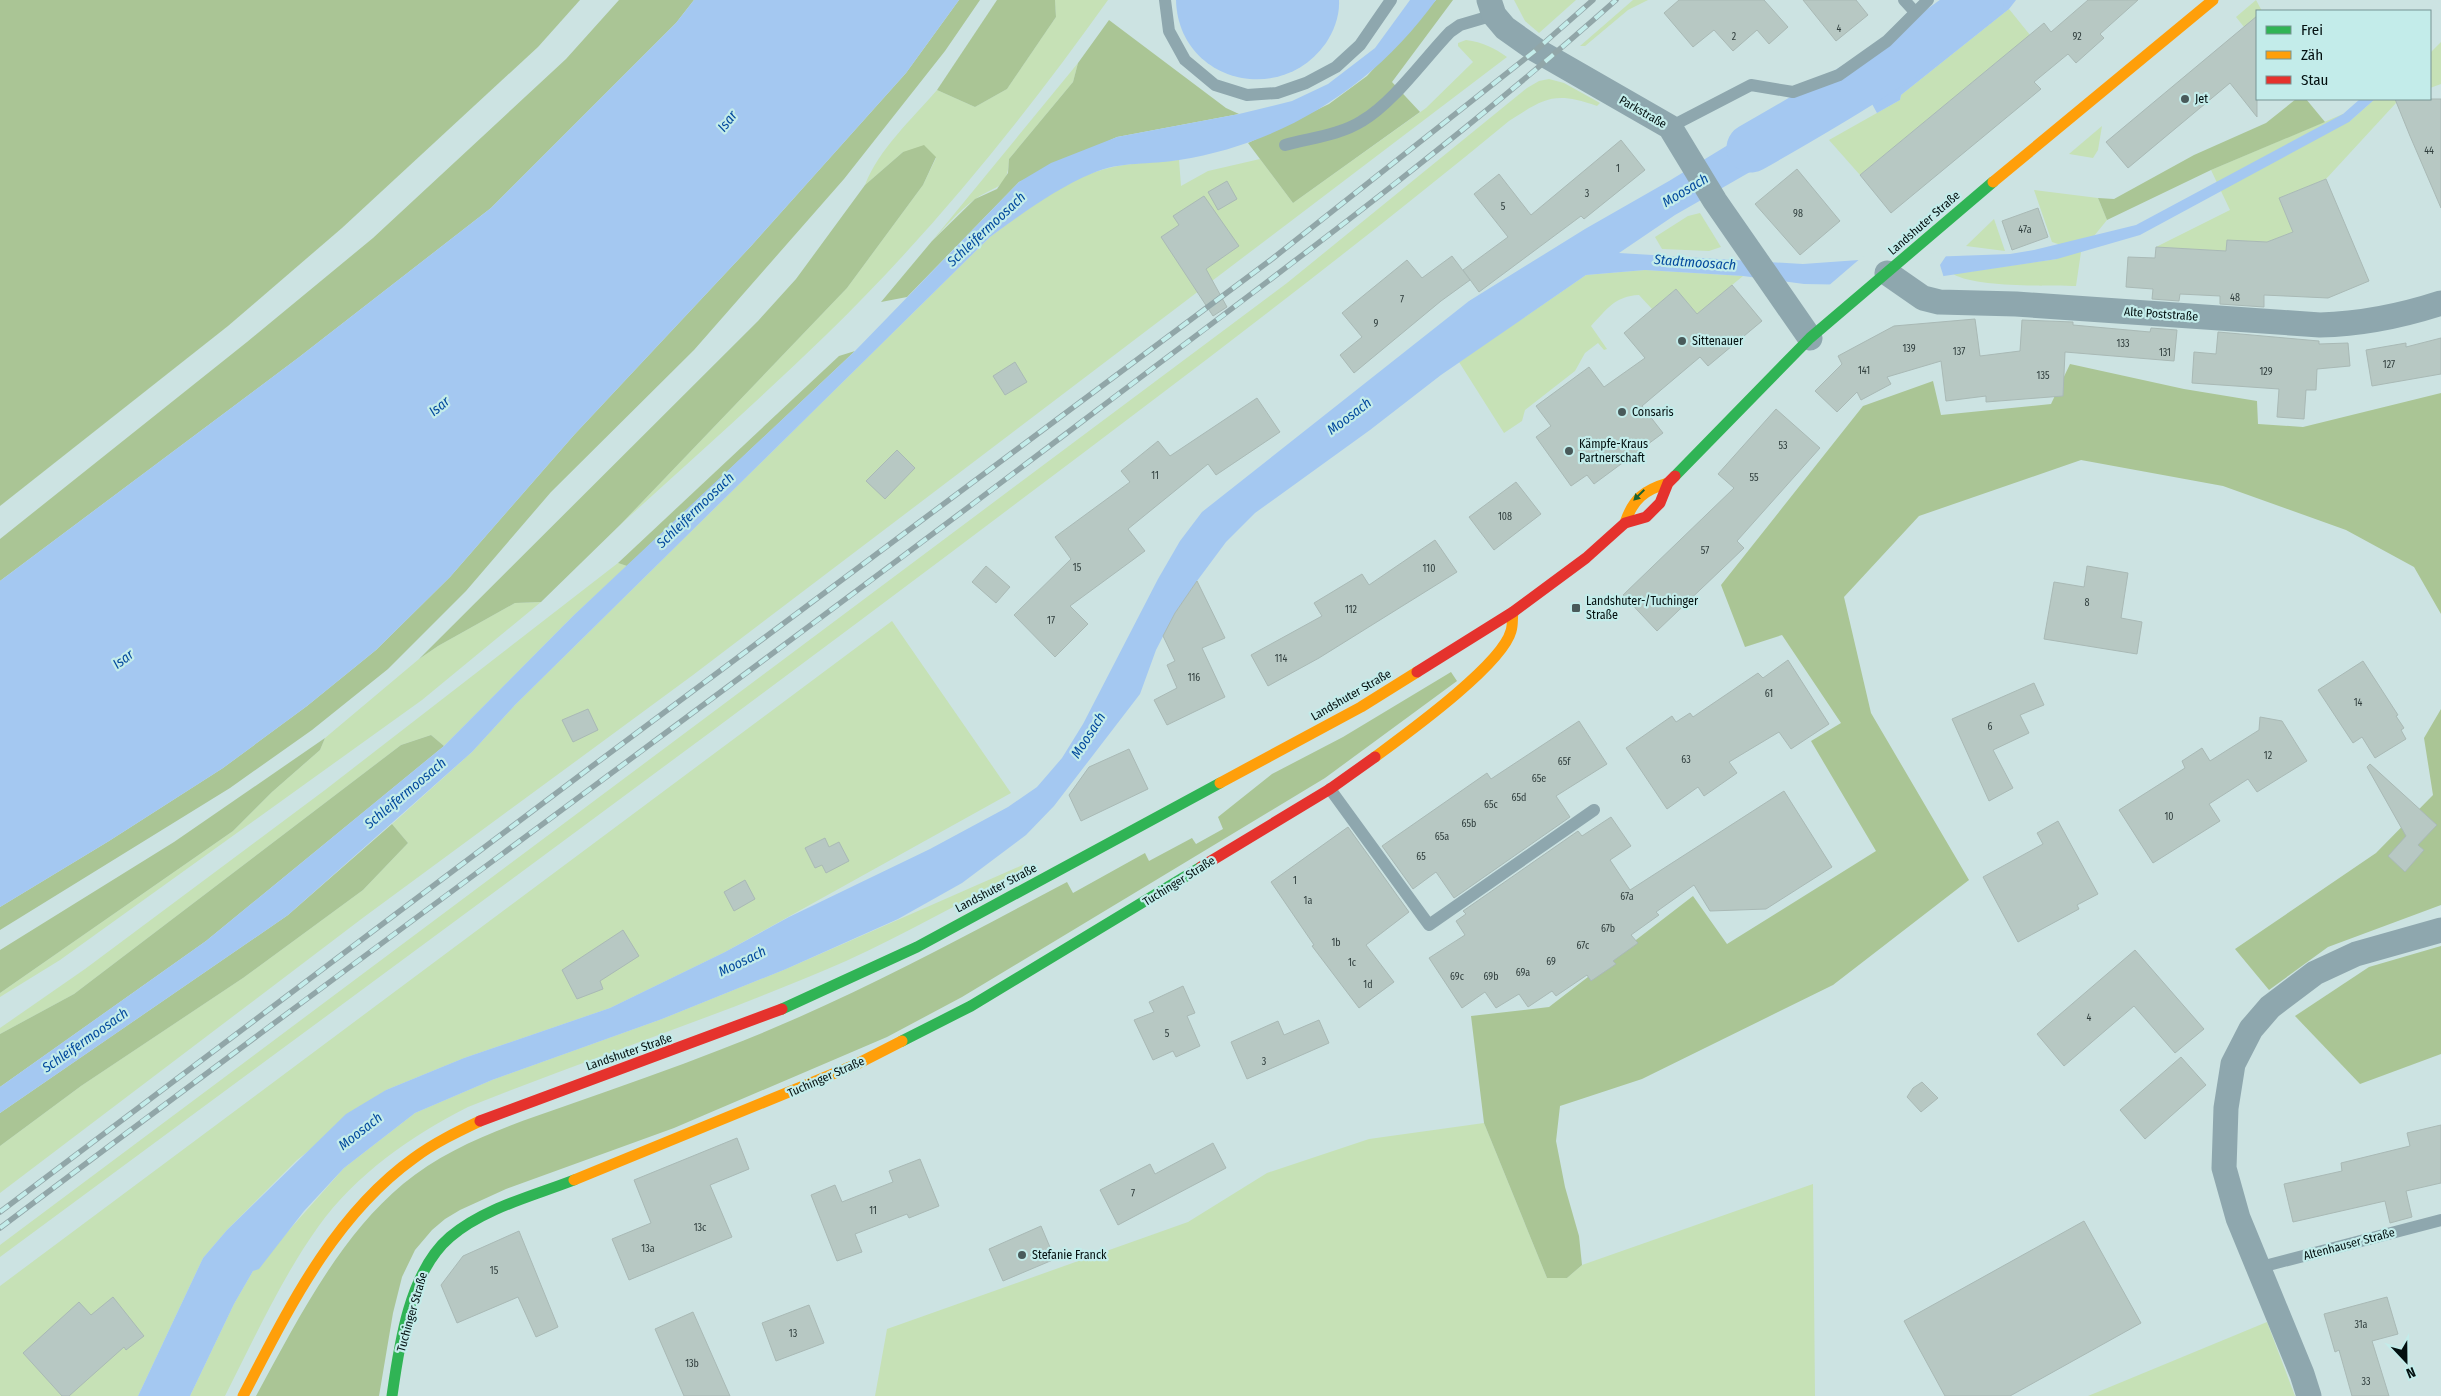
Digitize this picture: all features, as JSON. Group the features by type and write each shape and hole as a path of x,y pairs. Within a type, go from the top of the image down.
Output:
{"main road":[{"name":"Landshuter Straße","path":"243,1396 308,1277 325,1250 351,1215 376,1189 412,1159 450,1136 502,1113 753,1022 823,992 917,947 1361,707 1513,612 1586,558 1625,523 1646,517 1660,503 1668,483 1810,338 2213,0"},
{"name":"Landshuter Straße","path":"1625,523 1632,503 1644,490 1668,483"},
{"name":"Tuchinger Straße","path":"392,1396 405,1328 422,1271 439,1247 469,1224 493,1212 784,1096 857,1064 936,1024 1077,944 1330,789 1394,743 1479,674 1507,642 1511,632 1513,612"}],"street":[{"name":"Parkstraße","path":"1491,8 1505,28 1536,50 1670,126 1715,201 1810,338"},
{"name":"Alte Poststraße","path":"1887,273 1918,296 1939,302 2016,304 2320,325 2369,322 2398,316 2441,303"},
{"path":"2309,1396 2302,1374 2257,1268 2232,1202 2224,1168 2223,1153 2229,1082 2243,1044 2270,1007 2314,973 2356,954 2441,930"}],"lane":[{"path":"1165,0 1169,31 1185,60 1216,85 1247,95 1277,93 1306,84 1336,67 1360,45 1391,0"},
{"path":"1904,0 1915,12"},
{"path":"1670,126 1751,85 1793,92 1839,75 1887,41 1928,0"},
{"path":"1285,145 1342,130 1361,122 1385,104 1450,32 1491,8"},
{"path":"1330,789 1429,925 1594,810"},
{"name":"Altenhauser Straße","path":"2257,1268 2441,1220"}],"green space":[{"path":"0,0 580,0 538,47 342,228 228,326 0,506"},
{"path":"619,0 694,0 676,23 491,208 298,358 0,581 0,539 247,342 373,238 566,59"},
{"path":"959,0 980,0 945,51 844,179 694,350 551,492 466,591 388,669 312,730 230,788 0,930 0,907 109,841 223,768 307,706 376,650 450,577 574,435 752,245 906,73"},
{"path":"997,0 1055,0 1056,17 1007,89 975,107 937,90"},
{"path":"1055,0 1108,0 1043,88 974,174 939,216 865,296 750,407 621,524 847,288 923,185 936,158 903,152 865,185 887,147 937,90 975,107 1007,89 1056,17"},
{"path":"1436,0 1453,0 1392,82 1420,112 1293,203 1248,143 1329,104 1367,76"},
{"path":"1514,0 1576,0 1539,33 1525,21"},
{"path":"1633,0 1648,0 1628,10 1585,46 1580,46"},
{"path":"2256,0 2261,10 2256,10 2256,28 2251,22 2244,27 2236,17"},
{"path":"2009,9 2034,40 2009,52 1860,175 1829,140 1900,100 1901,95"},
{"path":"1109,20 1226,108 1239,114 1117,137 1019,182 907,297 881,302 932,241 975,199 997,189 1008,173 1009,159 1073,82 1078,63"},
{"path":"1466,40 1488,46 1507,57 693,675 364,917 0,1193 0,1146 81,1086 243,978 363,890 408,843 392,824 472,752 515,705 990,237 1041,200 1081,177 1105,169 1136,163 1179,160 1181,186 1208,171 1260,159 1293,203 1426,108 1473,62 1458,46 1458,43"},
{"path":"2441,42 2441,84 2431,88 2431,52"},
{"path":"1078,63 1073,82 1009,159 1006,177 1003,182 968,204 932,241"},
{"path":"1549,79 1564,83 1600,103 1597,106 1570,99 1550,99 1541,102 1509,121 1303,285 953,551 0,1257 0,1245 1287,283 1527,88 1539,81"},
{"path":"2295,100 2307,100 2325,122 2211,170 2107,220 2098,198 2114,199 2194,155 2266,123"},
{"path":"2374,100 2403,100 2396,103 2326,179 2279,198 2293,232 2267,242 2227,240 2226,251 2156,247 2230,210 2211,170 2343,114 2350,121"},
{"path":"2102,126 2098,150 2093,158 2069,154"},
{"path":"924,145 936,157 923,185 847,288 621,524 541,602 515,603 438,646 419,659 758,321 796,279 865,185 903,152"},
{"path":"2034,190 2098,198 2107,220 2081,252 2076,286 1995,284 1978,282 1953,274 2057,259 2058,244 2052,242"},
{"path":"1700,213 1721,247 1709,251 1662,249 1655,237 1688,216"},
{"path":"1994,219 2005,251 1966,246"},
{"path":"1645,270 1743,276 1697,314 1676,289 1652,309 1639,295 1624,298 1612,304 1591,326 1607,349 1604,350 1598,343 1585,353 1575,371 1525,410 1522,421 1504,433 1459,362 1586,275"},
{"path":"855,351 627,566 618,563 839,356"},
{"path":"2070,364 2184,389 2257,401 2258,424 2303,427 2441,393 2441,614 2414,567 2346,530 2223,486 2081,460 1919,516 1844,597 1871,713 1969,880 1833,985 1642,1079 1560,1106 1556,1141 1565,1187 1579,1236 1582,1265 1567,1278 1547,1278 1484,1123 1471,1016 1549,1007 1693,896 1727,944 1876,851 1811,741 1841,723 1782,635 1745,647 1721,585 1863,406 1933,381 1941,415 2051,404"},
{"path":"618,563 627,566 573,616 444,746 431,735 401,745 74,994 0,1034 0,1028 85,969 325,790"},
{"path":"541,602 422,700 60,960 0,997 0,993 233,831 272,792 320,750 325,738 419,659 438,646 515,603"},
{"path":"892,621 1011,793 725,952 610,1008 464,1058 386,1090 297,1160 227,1230 203,1258 138,1396 0,1396 0,1286"},
{"path":"1451,672 1457,681 1325,778 962,997 887,1037 674,1128 506,1189 445,1219 432,1230 415,1250 402,1277 393,1313 379,1396 256,1396 320,1283 358,1230 403,1184 440,1158 481,1137 524,1120 645,1078 811,1012 897,971 1067,882 1073,893 1145,853 1149,861 1192,838 1196,844 1223,829 1218,817 1272,774 1343,737"},
{"path":"2441,709 2441,905 2328,947 2269,990 2235,949 2376,853 2433,795 2424,738"},
{"path":"431,735 444,746 206,941 0,1087 0,1034 74,994 401,745"},
{"path":"325,738 320,750 272,792 233,831 0,993 0,950 174,842"},
{"path":"392,824 408,843 363,890 243,978 81,1086 0,1146 0,1113 288,915"},
{"path":"1025,864 1025,868 981,892 914,928 846,961 752,1000 468,1107 426,1131 367,1173 349,1190 318,1227 280,1288 225,1396 190,1396 234,1304 253,1271 344,1168 415,1113 492,1080 662,1019 786,969"},
{"path":"2441,946 2441,1054 2360,1084 2295,1016 2369,967"},
{"path":"1484,1123 1547,1278 1567,1278 1582,1265 1813,1184 1815,1396 875,1396 887,1329 1188,1222 1267,1173 1369,1139"},
{"path":"2267,1322 2295,1396 2088,1396"}],"water":[{"name":"Isar","path":"694,0 959,0 906,73 752,245 574,435 450,577 376,650 307,706 223,768 109,841 0,907 0,581 298,358 491,208 676,23"},
{"path":"1176,0 1339,0 1339,11 1334,28 1326,43 1306,63 1283,75 1259,79 1234,76 1212,66 1194,50 1181,28"},
{"name":"Schleifermoosach","path":"1410,0 1436,0 1412,31 1385,59 1324,106 1291,125 1255,140 1218,152 1168,162 1125,165 1103,169 1079,179 1052,194 990,237 515,705 472,752 288,915 0,1113 0,1087 206,941 444,746 573,616 855,351 1019,182 1051,163 1117,137 1239,114 1292,101 1328,84 1375,48"},
{"path":"1945,0 2016,0 2009,9 1901,95 1900,100 1877,113 1871,102 1854,111 1837,82"},
{"name":"Stadtmoosach","path":"2359,100 2374,100 2349,122 2140,235 2057,259 1924,279 1860,285 1804,284 1743,276 1645,270 1586,275 1441,375 1370,430 1255,513 1226,542 1175,613 1156,650 1140,694 1054,806 1026,835 962,883 898,919 786,969 662,1019 492,1080 415,1113 344,1168 304,1211 259,1269 253,1271 234,1304 190,1396 138,1396 203,1258 227,1230 346,1114 386,1090 464,1058 610,1008 725,952 789,917 930,849 1008,807 1037,787 1062,758 1083,724 1158,579 1180,541 1202,512 1469,301 1585,229 1669,181 1800,101 1818,133 1675,215 1619,253 1803,264 1873,259 2010,254 2034,250 2136,225 2343,114"}],"pier":[{"path":"1948,253 1940,265 1944,278 1860,287 1827,287 1862,257"}],"building":[{"path":"1679,0 1764,0 1788,27 1769,44 1757,30 1733,51 1714,30 1693,47 1664,13"},
{"path":"1803,0 1856,0 1868,15 1836,41"},
{"path":"2088,0 2138,0 2100,34 2104,38 2076,63 2068,54 2034,82 2041,89 1891,213 1860,175 2044,23 2051,32"},
{"path":"2256,17 2257,117 2230,83 2128,168 2106,142"},
{"path":"2441,99 2441,208 2395,100"},
{"path":"1621,140 1645,170 1584,219 1581,216 1479,292 1463,270 1508,237 1474,194 1499,174 1531,215"},
{"path":"1797,169 1840,221 1800,255 1755,204"},
{"path":"2326,179 2369,281 2328,298 2264,295 2264,307 2220,304 2220,296 2180,294 2179,301 2152,299 2153,289 2126,287 2128,257 2155,258 2156,247 2226,251 2227,240 2267,242 2293,232 2279,198"},
{"path":"1227,181 1237,199 1218,210 1208,192"},
{"path":"1204,196 1239,246 1206,269 1227,307 1213,316 1161,237 1179,225 1173,216"},
{"path":"2038,208 2048,237 2012,250 2002,221"},
{"path":"1452,256 1470,280 1441,301 1354,373 1340,355 1362,337 1342,313 1407,260 1422,278"},
{"path":"1732,285 1762,321 1708,366 1700,357 1642,406 1663,433 1594,484 1587,475 1571,486 1536,437 1551,426 1536,406 1589,367 1604,387 1645,358 1624,333 1676,289 1697,314"},
{"path":"1975,319 1980,356 2020,351 2022,320 2073,322 2073,325 2150,332 2151,328 2177,330 2174,361 2065,352 2063,396 1986,402 1986,396 1946,401 1941,361 1887,377 1891,384 1861,400 1857,392 1837,412 1815,391 1842,364 1838,356 1894,326"},
{"path":"2218,332 2319,341 2319,344 2348,343 2350,366 2317,369 2316,390 2306,390 2304,419 2277,417 2279,389 2192,383 2194,352 2216,354"},
{"path":"2441,338 2441,374 2372,386 2366,350 2406,343 2406,347"},
{"path":"1015,362 1027,382 1005,395 993,376"},
{"path":"1257,398 1280,432 1216,475 1208,464 1128,529 1145,551 1070,606 1088,624 1055,657 1014,615 1071,559 1055,537 1130,482 1121,471 1158,441 1170,456"},
{"path":"1776,409 1820,448 1737,541 1744,548 1657,631 1623,595 1734,488 1718,474"},
{"path":"897,450 915,468 885,499 866,481"},
{"path":"1516,482 1541,514 1494,550 1469,517"},
{"path":"1435,540 1457,572 1319,658 1268,686 1251,655 1322,616 1314,603 1362,574 1369,585"},
{"path":"986,566 1010,587 996,603 972,582"},
{"path":"2087,566 2128,573 2121,618 2142,622 2137,654 2044,639 2054,582 2084,587"},
{"path":"1197,581 1225,638 1202,648 1225,697 1167,725 1154,700 1177,688 1167,665 1175,661 1163,636 1175,613"},
{"path":"1788,660 1829,724 1791,749 1779,732 1729,762 1737,773 1704,796 1698,787 1667,809 1626,748 1672,716 1676,722 1690,713 1693,717 1758,673 1763,678"},
{"path":"2363,661 2398,715 2396,716 2404,728 2401,730 2406,739 2375,758 2362,737 2353,743 2318,690"},
{"path":"2034,683 2044,705 2020,715 2029,733 1993,750 2013,788 1989,801 1952,719"},
{"path":"588,709 598,730 573,742 562,720"},
{"path":"2260,717 2282,721 2307,761 2257,792 2248,779 2209,804 2220,821 2153,863 2119,810 2185,768 2182,761 2202,748 2210,761 2259,730"},
{"path":"1579,721 1607,764 1556,796 1570,817 1454,898 1436,872 1413,889 1382,846 1487,773 1491,779"},
{"path":"1129,749 1148,789 1081,821 1069,795 1089,767"},
{"path":"2370,764 2437,825 2418,845 2424,850 2405,872 2388,856 2406,836 2367,767"},
{"path":"1784,791 1832,867 1766,909 1710,911 1694,885 1656,912 1659,915 1631,935 1638,943 1613,961 1616,964 1591,981 1587,975 1556,996 1552,991 1528,1007 1519,994 1496,1008 1485,992 1462,1008 1429,958 1465,935 1456,921 1466,914 1463,911 1578,831 1582,836 1611,817 1631,846 1610,860 1630,890"},
{"path":"2058,821 2098,894 2077,905 2079,909 2018,942 1983,877 2043,844 2037,833"},
{"path":"1348,827 1409,912 1366,945 1394,982 1359,1008 1312,946 1314,945 1271,882"},
{"path":"825,838 829,847 839,842 849,861 826,873 822,865 815,868 805,848"},
{"path":"745,880 755,899 734,911 724,892"},
{"path":"623,930 639,956 600,981 603,989 577,999 562,970"},
{"path":"2135,950 2204,1029 2175,1053 2134,1006 2064,1066 2037,1034"},
{"path":"1183,986 1195,1013 1187,1016 1200,1046 1176,1057 1173,1051 1153,1060 1134,1020 1154,1012 1149,1002"},
{"path":"1319,1020 1329,1043 1247,1079 1231,1042 1278,1021 1284,1035"},
{"path":"2181,1057 2206,1085 2145,1139 2120,1110"},
{"path":"1922,1082 1938,1098 1921,1112 1907,1097 1913,1088"},
{"path":"2441,1125 2441,1183 2406,1191 2412,1217 2390,1223 2385,1201 2293,1222 2284,1184 2342,1171 2341,1163 2410,1146 2407,1133"},
{"path":"737,1138 749,1169 710,1185 732,1237 629,1280 612,1239 651,1223 634,1180"},
{"path":"1213,1143 1226,1168 1118,1225 1100,1190 1150,1164 1155,1174"},
{"path":"920,1159 939,1206 909,1218 907,1214 855,1234 862,1252 837,1261 811,1195 835,1185 842,1202 893,1182 889,1171"},
{"path":"2084,1221 2141,1323 2010,1396 1945,1396 1904,1321"},
{"path":"1041,1226 1055,1259 1003,1281 989,1249"},
{"path":"519,1231 558,1327 536,1337 518,1297 457,1323 441,1285 463,1256"},
{"path":"113,1297 144,1336 126,1350 124,1347 69,1396 62,1396 23,1353 79,1302 91,1315"},
{"path":"2387,1297 2398,1334 2372,1341 2389,1396 2352,1396 2339,1350 2335,1352 2324,1314"},
{"path":"809,1305 824,1343 776,1361 762,1323"},
{"path":"693,1312 730,1396 684,1396 655,1329"}],"waterway":[{"name":"Moosach","path":"1751,148 1897,60 1980,0"}],"railway":[{"path":"0,1212 587,770 1272,259 1536,50 1593,0"},
{"path":"0,1228 960,514 1360,211 1490,108 1616,0"}],"traffic: fast":[{"path":"1675,476 1810,338 1993,182"},
{"path":"782,1009 917,947 1220,783"},
{"path":"902,1041 971,1006 1201,867"},
{"path":"392,1396 398,1355 408,1311 415,1290 436,1252 463,1227 493,1210 574,1180"}],"traffic: slow":[{"path":"1993,182 2213,0"},
{"path":"1625,523 1640,497 1646,492 1668,483"},
{"path":"1375,757 1451,698 1490,662 1504,645 1511,631 1513,612"},
{"path":"1220,783 1361,707 1417,672"},
{"path":"574,1180 857,1064 902,1041"},
{"path":"243,1396 277,1331 315,1266 359,1208 385,1181 414,1158 480,1121"}],"traffic: jam":[{"path":"1417,672 1513,612 1586,558 1625,523 1646,517 1660,503 1668,483 1675,476"},
{"path":"1201,867 1330,789 1375,757"},
{"path":"480,1121 782,1009"}],"place":[{"name":"Jet","path":"2185,99"},
{"name":"Sittenauer","path":"1682,341"},
{"name":"Consaris","path":"1622,412"},
{"name":"Kämpfe-Kraus Partnerschaft","path":"1569,451"},
{"name":"Landshuter-/Tuchinger Straße","path":"1576,608"},
{"name":"Stefanie Franck","path":"1022,1255"}]}
